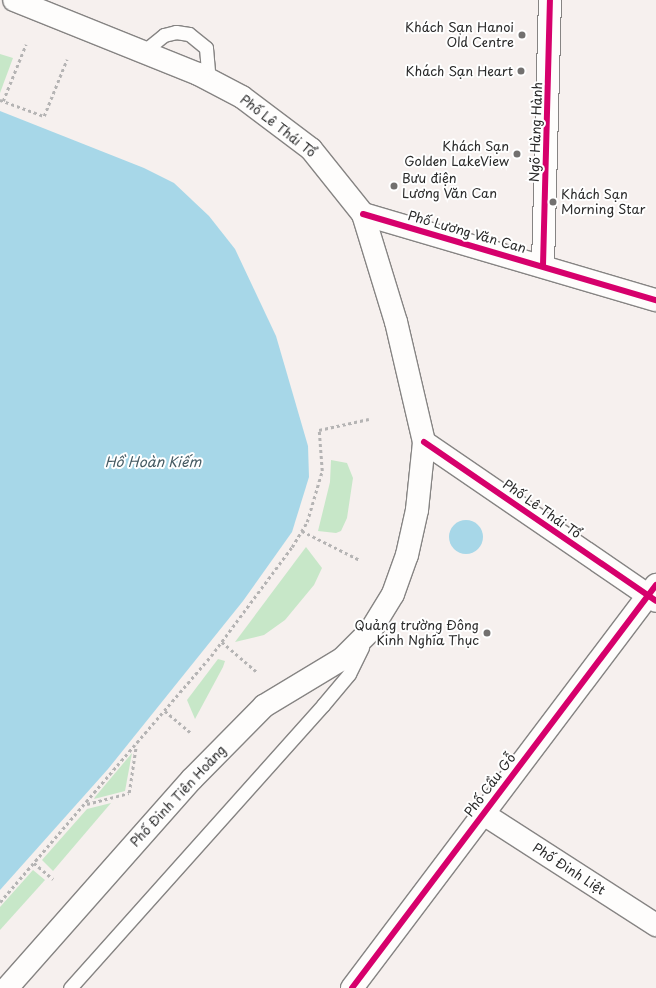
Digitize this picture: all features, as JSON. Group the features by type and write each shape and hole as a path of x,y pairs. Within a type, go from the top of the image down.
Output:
{"street":[{"name":"Phố Lê Thái Tổ","path":"14,0 143,52 209,80 242,96 311,149 363,214 396,322 424,442 653,594"},
{"name":"Ngõ Hàng Hành","path":"543,265 550,0"},
{"name":"Phố Lương Văn Can","path":"363,214 543,265 656,300"},
{"name":"Phố Đinh Tiên Hoàng","path":"7,988 192,779 264,706 342,659 371,630 393,594 408,555 422,475 424,442"},
{"name":"Phố Cầu Gỗ","path":"352,988 482,813 653,594"},
{"name":"Phố Đinh Liệt","path":"482,813 656,925"}],"lane":[{"path":"143,52 164,35 176,32 189,34 206,48 209,80"},
{"name":"Phố Đinh Tiên Hoàng","path":"70,988 323,705 349,674 371,630"}],"path":[{"path":"26,44 2,101 44,116 67,59"},
{"path":"0,902 86,804 222,642 302,531 322,471 319,430 369,419"},
{"path":"302,531 360,560"},
{"path":"222,642 256,672"},
{"path":"165,711 191,733"},
{"path":"86,804 129,793 136,745"},
{"path":"34,863 53,879"}],"green space":[{"path":"0,54 13,58 0,93"},
{"path":"331,460 347,463 353,478 347,518 341,531 336,533 318,531 330,482"},
{"path":"306,547 322,568 314,585 285,620 264,635 235,642"},
{"path":"218,659 225,661 223,667 195,719 187,700"},
{"path":"132,753 125,791 94,799 95,797"},
{"path":"111,803 53,871 42,860 87,809"},
{"path":"33,870 45,880 0,930 0,907"}],"water":[{"name":"Hồ Hoàn Kiếm","path":"0,111 144,168 174,183 209,216 235,249 276,336 308,446 309,477 292,532 243,601 108,769 0,890"},
{"path":"466,520 478,525 483,537 478,549 466,554 454,549 449,537 454,525"}],"cycle path":[{"path":"543,265 550,0"},
{"path":"363,214 656,300"},
{"path":"424,442 656,601"},
{"path":"352,988 656,585"}],"place":[{"name":"Khách Sạn Hanoi Old Centre","path":"522,35"},
{"name":"Khách Sạn Heart","path":"521,71"},
{"name":"Khách Sạn Golden LakeView","path":"517,154"},
{"name":"Bưu điện Lương Văn Can","path":"394,186"},
{"name":"Khách Sạn Morning Star","path":"553,202"},
{"name":"Quảng trường Đông Kinh Nghĩa Thục","path":"487,633"}]}
